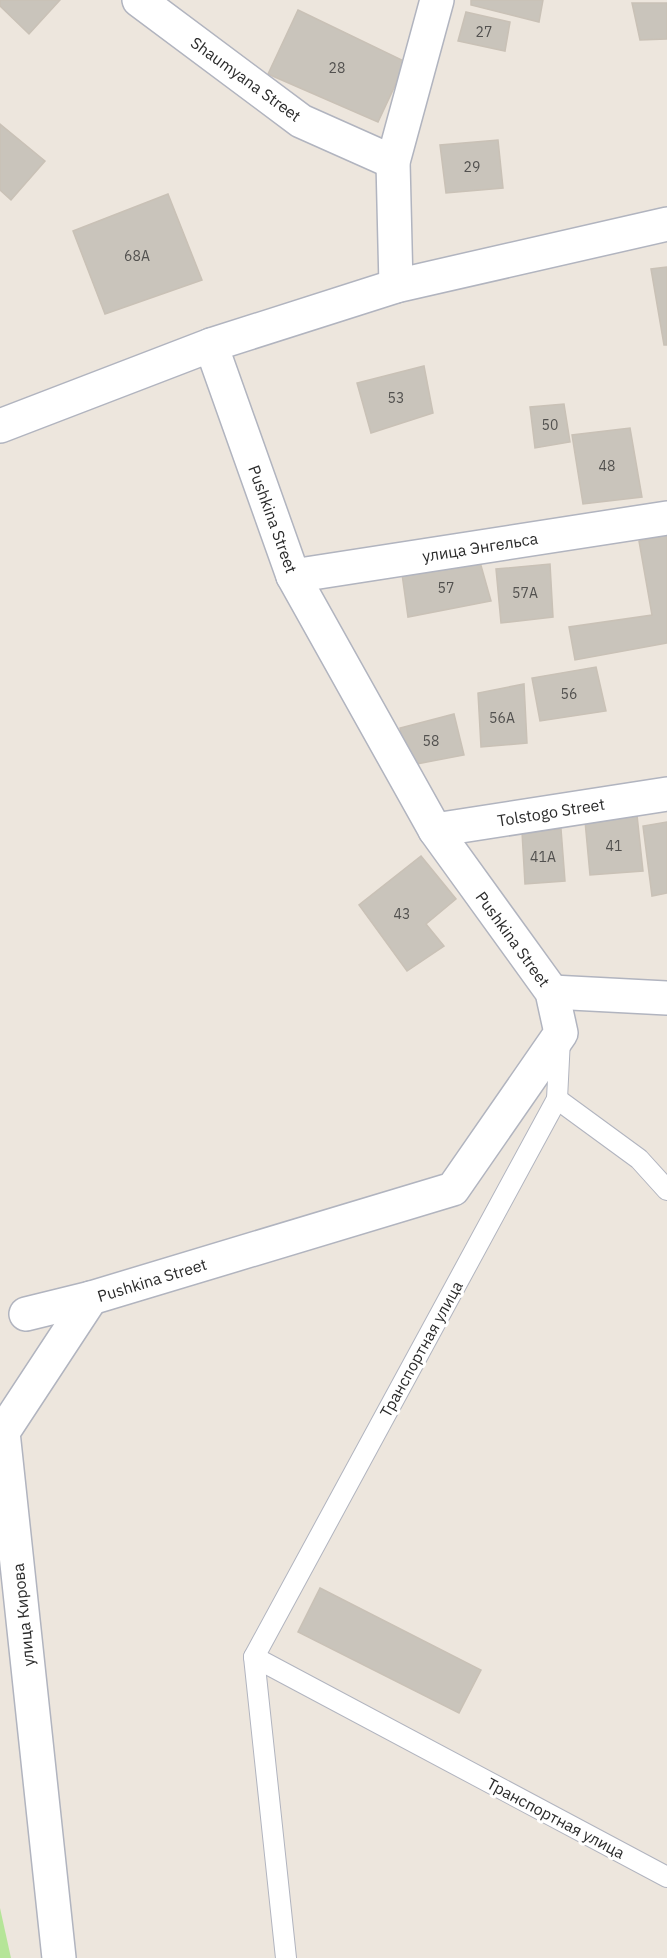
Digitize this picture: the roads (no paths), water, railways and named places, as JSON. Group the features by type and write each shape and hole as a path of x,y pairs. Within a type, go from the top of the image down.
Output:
{"street":[{"name":"Shaumyana Street","path":"139,0 301,121 393,162"},
{"path":"396,286 393,162 437,0"},
{"path":"0,426 211,345 396,286 667,224"},
{"name":"Pushkina Street","path":"26,1314 91,1298 453,1189 561,1033 552,992 435,830 292,576 211,345"},
{"name":"улица Энгельса","path":"292,576 667,519"},
{"name":"Tolstogo Street","path":"435,830 667,794"},
{"path":"552,992 667,998"},
{"name":"улица Кирова","path":"59,1958 3,1432 91,1298"}],"lane":[{"name":"Транспортная улица","path":"561,1033 557,1100 254,1657 667,1877"},
{"path":"557,1100 639,1159 667,1190"},
{"path":"254,1657 286,1958"}]}
